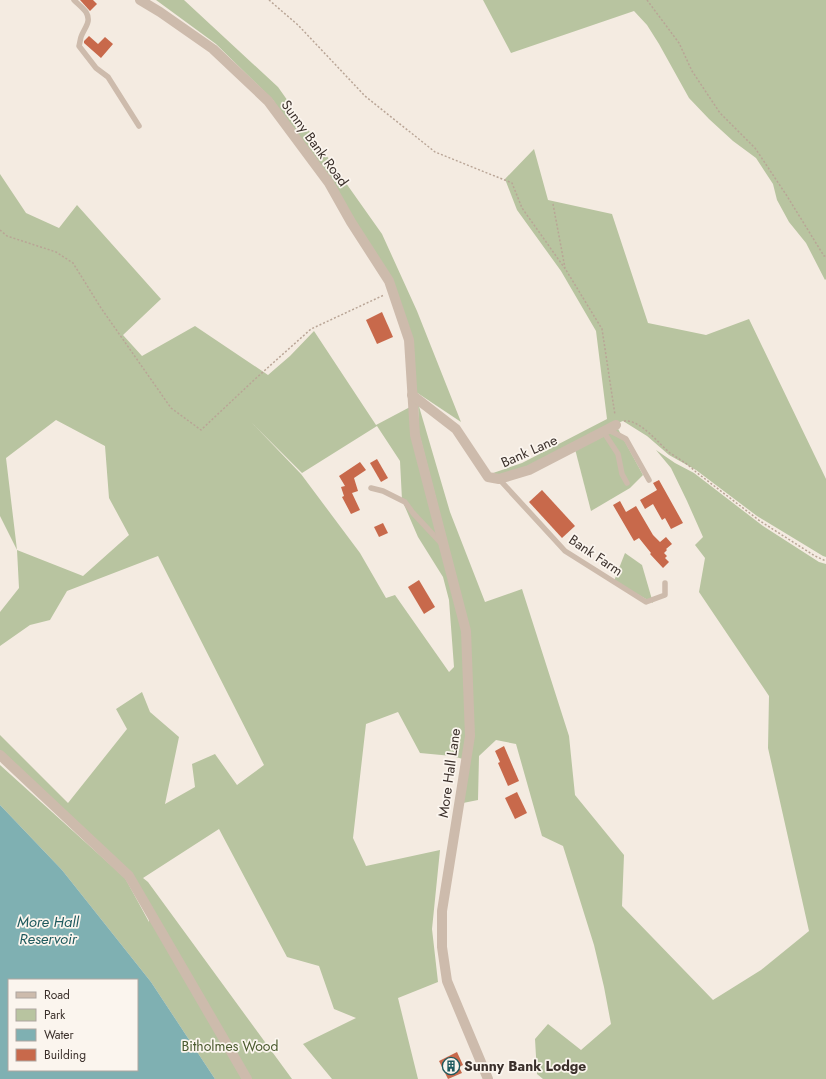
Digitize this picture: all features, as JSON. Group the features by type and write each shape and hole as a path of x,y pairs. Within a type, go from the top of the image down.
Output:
{"street":[{"name":"Sunny Bank Road","path":"140,0 213,49 268,101 329,183 351,222 389,281 409,340 412,395"},
{"name":"Bank Lane","path":"412,395 456,429 488,477 499,480 529,470 609,428"},
{"name":"More Hall Lane","path":"412,395 415,435 466,631 470,736 442,911 442,947 447,981 488,1079"},
{"path":"0,755 129,876 247,1079"}],"lane":[{"path":"74,0 86,12 88,17 88,23 81,36 79,46 96,68 108,77 139,126"},
{"path":"609,428 626,439 649,480"},
{"path":"609,428 618,454 622,474 627,483"},
{"name":"Bank Farm","path":"499,480 565,551 646,602 665,595 665,583"},
{"path":"371,488 383,491 405,502 413,513 444,546"}],"path":[{"path":"269,0 298,25 365,96 435,152 512,183 522,208 566,270 602,329 609,428 625,421 630,421 640,426 670,452 688,464 696,472 760,521 815,556 826,561"},
{"path":"647,0 679,43 692,71 720,113 755,148 824,256 826,256"},
{"path":"553,204 566,270"},
{"path":"0,230 7,236 56,252 73,263 101,308 171,408 201,430 311,329 393,292"}],"green space":[{"path":"156,0 184,0 278,87 382,234 417,311 461,422 416,392 412,338 389,281 273,100 216,44"},
{"path":"483,0 826,0 826,279 825,280 806,243 789,222 777,200 773,184 756,158 733,141 689,98 647,25 634,11 511,53"},
{"path":"534,149 548,200 612,214 648,323 706,335 749,319 826,479 826,557 757,516 696,470 669,455 647,436 623,421 528,468 500,477 490,474 522,463 607,419 596,331 561,271 517,210 505,179"},
{"name":"Bitholmes Wood","path":"0,174 26,213 59,228 77,205 161,299 123,335 142,356 195,326 268,375 290,356 314,331 376,425 410,407 464,631 467,735 463,759 452,756 420,753 398,712 366,724 353,838 366,866 440,850 432,929 438,982 398,998 418,1079 332,1079 303,1044 356,1018 334,1009 319,966 287,957 219,829 143,878 148,882 292,1079 215,1079 151,982 62,870 0,805 0,765 125,878 149,922 148,903 132,873 0,750 0,735 68,803 127,729 116,709 142,692 150,712 179,737 165,804 195,787 192,764 215,754 237,785 264,765 158,556 67,591 50,620 30,625 0,646 0,612 19,588 17,550 0,516","holes":["56,420 105,446 109,498 129,535 83,576 17,550 6,458","252,423 302,473 377,426 400,461 402,500 418,537 443,577 449,600 454,667 449,672 395,595 386,598 360,553 301,474"]},
{"path":"418,403 450,512 485,602 522,589 569,736 575,795 624,855 622,906 713,1000 761,970 809,931 768,748 769,696 699,592 705,558 695,545 703,537 671,468 656,450 675,463 694,473 763,526 819,562 826,564 826,1079 543,1079 537,1074 535,1039 548,1024 581,1050 611,1024 594,945 563,846 542,836 516,744 496,740 479,756 478,800 463,803 470,630 419,433"},
{"path":"617,427 643,475 630,488 591,511 575,449"},
{"path":"625,553 642,565 653,603 614,581"}],"water":[{"name":"More Hall Reservoir","path":"0,805 62,870 151,982 215,1079 0,1079"}],"building":[{"path":"80,0 93,0 97,4 90,11"},
{"path":"89,36 98,44 105,37 113,44 101,58 84,43"},
{"path":"382,312 393,337 377,344 366,320"},
{"path":"377,459 388,478 381,482 370,463"},
{"path":"360,462 366,470 354,478 358,491 352,493 360,510 351,514 342,497 344,496 341,487 345,486 339,476"},
{"path":"659,480 683,523 671,529 665,518 662,520 653,504 645,509 640,500 657,490 653,483"},
{"path":"542,490 575,526 562,538 529,502"},
{"path":"620,501 626,512 636,506 653,535 660,542 666,537 672,544 664,553 667,556 665,558 669,562 663,568 650,554 651,553 639,538 634,541 613,505"},
{"path":"383,523 388,533 379,537 374,527"},
{"path":"419,580 435,607 424,614 408,587"},
{"path":"504,746 519,781 508,786 498,763 500,762 495,751"},
{"path":"517,792 527,813 515,819 505,798"},
{"name":"Sunny Bank Lodge","path":"457,1052 463,1065 459,1067 462,1073 448,1079 439,1061"}],"place":[{"name":"Sunny Bank Lodge","path":"451,1066"}]}
